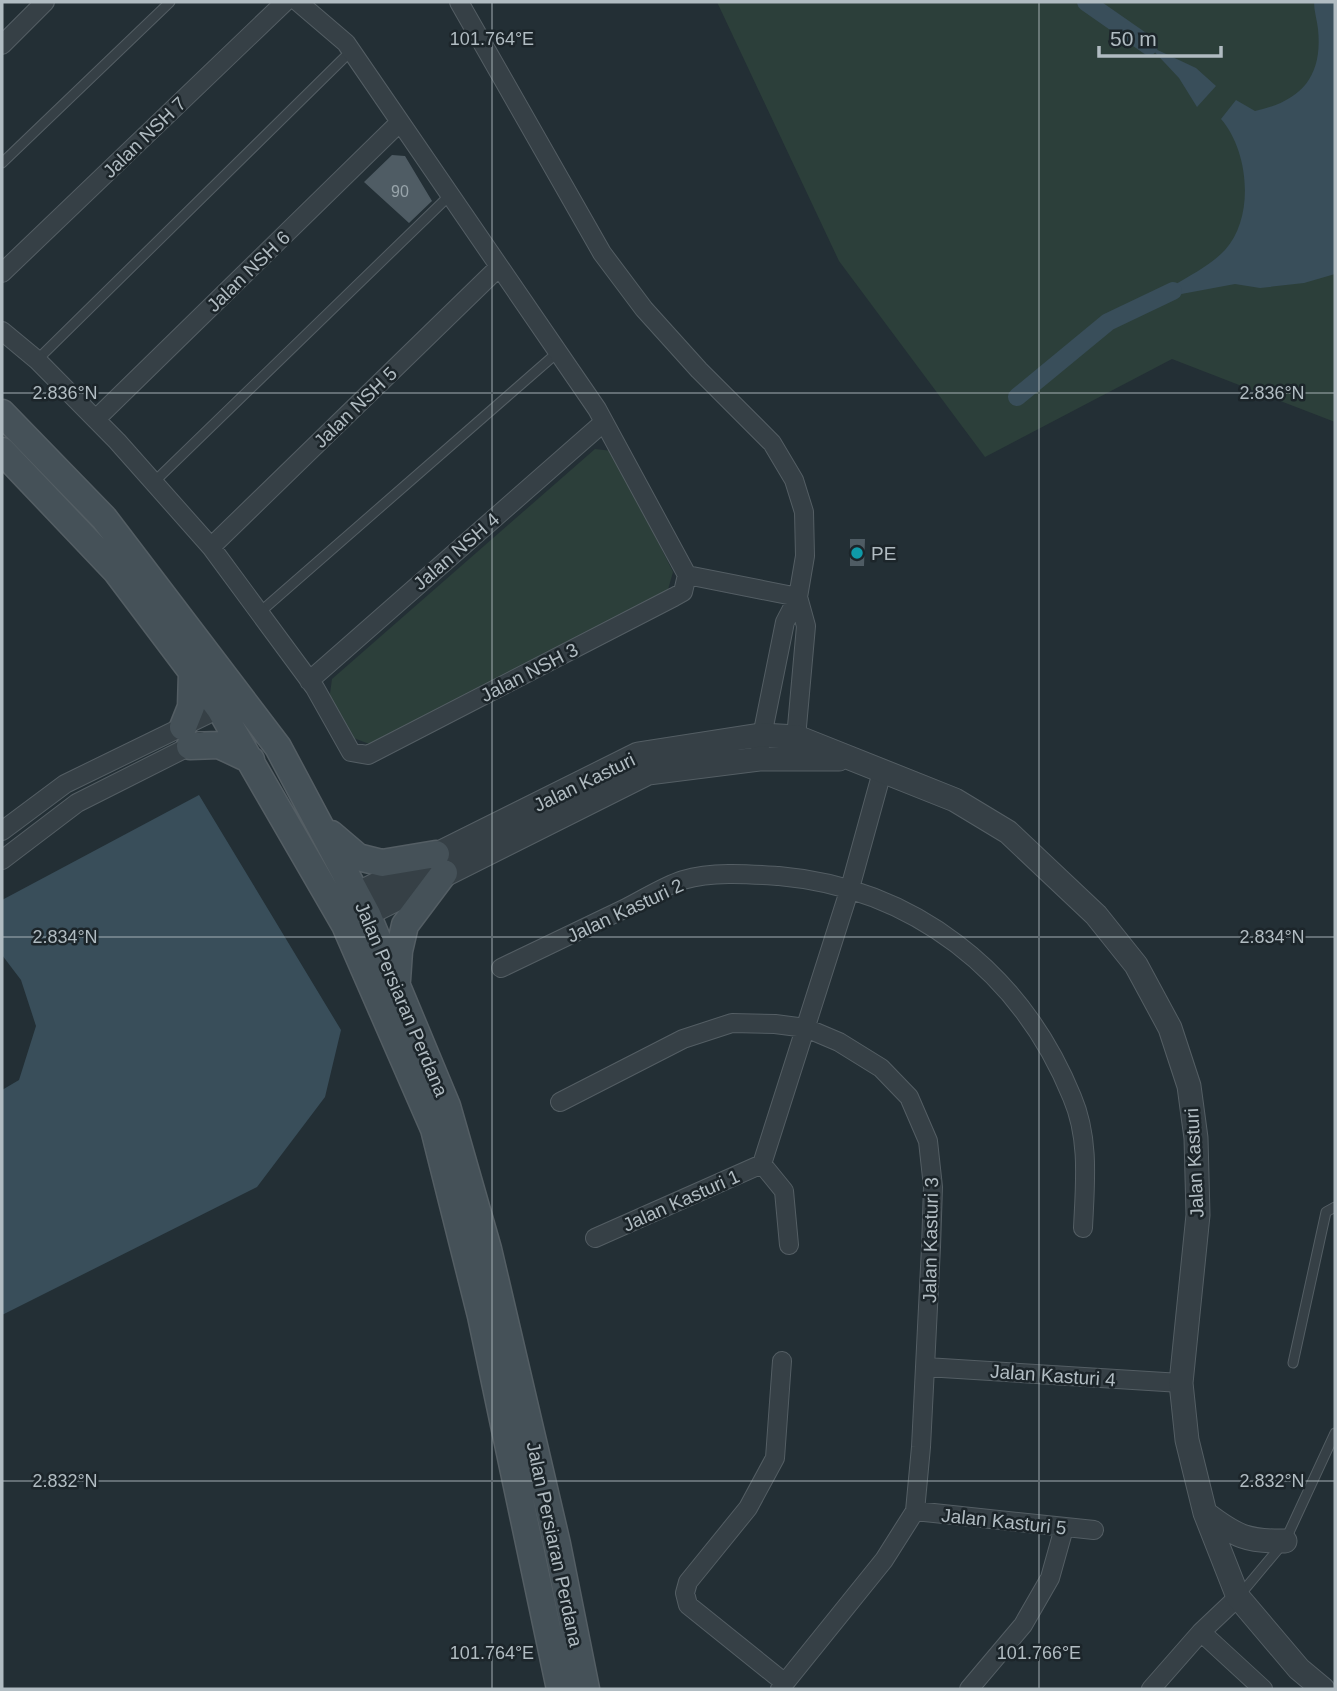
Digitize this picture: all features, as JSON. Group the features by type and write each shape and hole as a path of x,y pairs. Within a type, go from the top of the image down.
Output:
{"main road":[{"name":"Jalan Persiaran Perdana","path":"2,413 104,518 236,712 251,760 351,910 396,986 447,1106 488,1249 557,1544 586,1689"},
{"name":"Jalan Persiaran Perdana","path":"2,451 116,571 192,672 278,747 324,830 351,910 434,1129 481,1316 560,1689"},
{"path":"192,672 187,736 219,745 251,760"},
{"path":"324,830 358,856 382,863 440,864 405,925 399,951 396,986"}],"street":[{"path":"2,45 45,2"},
{"name":"Jalan NSH 7","path":"2,273 285,2"},
{"path":"298,2 351,51 558,352 604,422 687,575 798,597"},
{"path":"459,2 601,253 644,309 699,370 772,443 794,480 804,512 804,556 798,597 785,622 761,735 759,759"},
{"name":"Jalan NSH 6","path":"96,419 400,122"},
{"name":"Jalan NSH 5","path":"211,547 499,267"},
{"path":"2,331 37,360 154,482 211,547 258,615 309,681"},
{"name":"Jalan NSH 4","path":"309,681 604,422"},
{"name":"Jalan NSH 3","path":"309,681 351,752 360,756 368,755 674,597 682,592 687,575"},
{"path":"795,748 806,626 798,597"},
{"path":"2,831 65,784 187,736 236,712"},
{"name":"Jalan Kasturi","path":"351,910 638,754 761,735 795,748 849,759 955,800 1007,832 1096,915 1136,965 1170,1028 1189,1086 1196,1138 1198,1215 1181,1383 1187,1440 1205,1513 1238,1597 1299,1670 1323,1689"},
{"path":"2,860 77,803 187,736"},
{"name":"Jalan Kasturi","path":"440,864 648,773 759,759 795,748"},
{"path":"762,1164 850,888 882,772"},
{"name":"Jalan Kasturi 2","path":"501,968 684,880 745,873 808,879 850,888 906,912 972,954 1012,995 1047,1046 1073,1099 1087,1157 1083,1228"},
{"name":"Jalan Kasturi 3","path":"560,1102 683,1038 732,1023 806,1028 839,1042 881,1068 909,1097 928,1141 933,1187 926,1367 915,1511 884,1560 783,1686"},
{"name":"Jalan Kasturi 1","path":"595,1238 762,1164 784,1191 789,1245"},
{"path":"782,1361 775,1458 748,1508 688,1582 685,1593 688,1605 783,1686"},
{"name":"Jalan Kasturi 4","path":"926,1367 1181,1383"},
{"name":"Jalan Kasturi 5","path":"915,1511 1094,1530"},
{"path":"1205,1513 1234,1535 1258,1542 1285,1541"},
{"path":"969,1689 1030,1613 1050,1578 1064,1528"},
{"path":"1151,1689 1201,1632 1238,1597"},
{"path":"1201,1632 1263,1689"}],"lane":[{"path":"2,163 170,2"},
{"path":"37,360 351,51"},
{"path":"154,482 450,195"},
{"path":"258,615 558,352"},
{"path":"1293,1363 1326,1212 1335,1207"},
{"path":"1238,1597 1285,1541 1335,1433"}],"green space":[{"path":"717,2 1335,2 1335,422 1172,359 985,457 839,261"},
{"path":"595,449 613,451 673,572 667,593 372,745 351,737 329,701 332,679"}],"water":[{"path":"1314,2 1335,2 1335,274 1304,283 1260,288 1235,284 1176,295 1171,287 1200,270 1225,250 1235,236 1241,220 1245,184 1242,166 1238,148 1221,119 1236,100 1255,111 1285,101 1305,85 1317,61 1319,46"},
{"path":"1149,46 1196,68 1216,86 1197,107 1179,78"},
{"path":"199,795 341,1030 325,1097 257,1187 2,1315 2,1090 19,1080 36,1026 21,980 2,955 2,900"}],"building":[{"path":"392,155 405,156 432,201 409,223 364,182"},
{"name":"PE","path":"850,539 865,539 864,566 850,566"}],"waterway":[{"path":"1086,2 1149,46"},
{"path":"1017,397 1108,322 1173,291"}],"place":[{"name":"PE","path":"857,553"}]}
